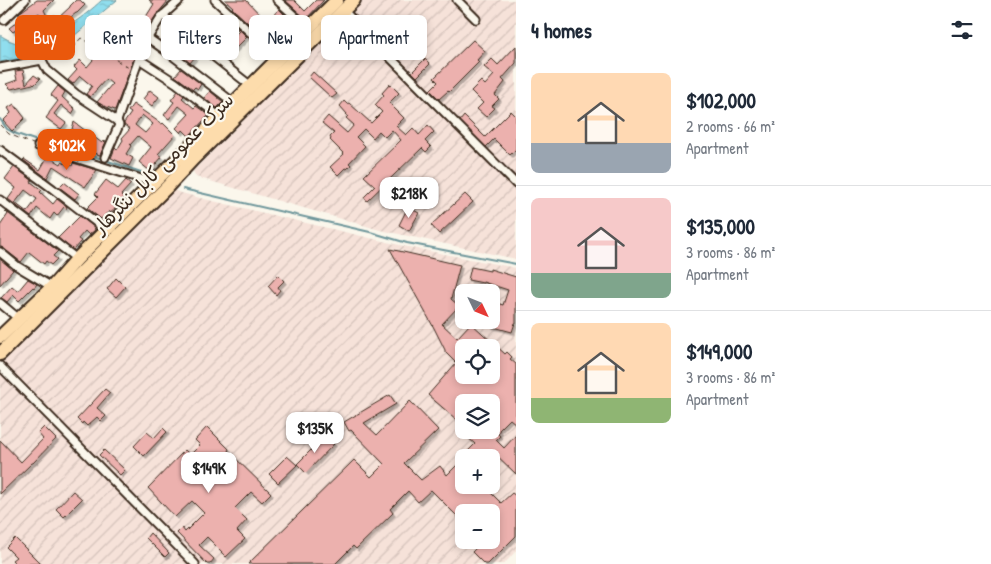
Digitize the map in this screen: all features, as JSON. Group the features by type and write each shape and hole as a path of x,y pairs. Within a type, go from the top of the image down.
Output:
{"highway":[{"name":"سرک عمومی کابل ننگرهار","path":"311,27 339,4 354,0"},
{"name":"سرک عمومی کابل ننگرهار","path":"0,354 167,188 339,4"},
{"name":"سرک عمومی کابل ننگرهار","path":"0,337 278,60"}],"street":[{"path":"4,20 25,0"},
{"path":"163,15 180,0"},
{"path":"215,0 249,31"},
{"path":"277,0 294,15"},
{"path":"457,0 476,19"},
{"path":"339,4 516,184"},
{"path":"151,33 161,18"},
{"path":"151,40 234,103"},
{"path":"0,68 42,60 47,70 76,94 118,121"},
{"path":"105,157 119,125 118,121 139,60"},
{"path":"141,60 176,83 220,116"},
{"path":"218,60 252,86"},
{"path":"38,146 154,183"},
{"path":"0,150 106,230"},
{"path":"0,200 77,259"},
{"path":"0,252 17,266 52,287"},
{"path":"0,304 19,319"},
{"path":"0,366 195,564"}],"path":[{"path":"75,45 81,38 135,72"},
{"path":"0,125 9,134 38,146"}],"shaded area":[{"path":"363,0 516,0 516,259 380,230 196,177 193,171 303,60 311,60 311,52 321,42 321,60 427,60 427,15 348,15"},
{"path":"167,187 200,198 408,247 516,268 516,551 504,564 0,564 0,354"}],"water":[{"path":"102,0 117,0 99,15 85,15 85,27 75,35 75,21"},
{"path":"0,35 15,43 15,59 0,62"}],"building":[{"path":"37,0 54,0 44,10 46,15 40,15 39,13 36,15 20,15 19,13"},
{"path":"76,0 80,0 85,5 74,15 61,15"},
{"path":"149,0 169,0 151,23 151,15 147,15 154,4"},
{"path":"225,0 246,0 260,15 249,15 249,24"},
{"path":"285,0 294,0 305,11 316,0 324,0 310,15 302,15"},
{"path":"279,9 283,15 273,15"},
{"path":"15,23 15,31 13,32 9,28"},
{"path":"239,29 247,37 239,45"},
{"path":"473,40 485,51 477,60 479,62 449,92 439,99 430,90 438,82 434,78"},
{"path":"516,46 516,63 502,79 505,82 495,95 499,99 492,106 495,108 486,117 477,109 483,103 471,91 481,81 485,85 494,75 484,67 492,59 498,65"},
{"path":"80,60 87,67 93,60 134,60 115,110 97,102 112,84 106,79 90,97 86,94 92,86 80,76 73,84 68,80 77,70 74,67"},
{"path":"424,60 430,64 417,77 412,72"},
{"path":"181,69 201,84 198,89 195,87 193,89 175,76"},
{"path":"23,70 26,84 34,75 40,79 34,85 11,89 6,84 17,80 15,71"},
{"path":"313,72 337,94 332,98 309,77"},
{"path":"390,84 399,93 389,103 404,118 396,126 406,135 413,128 419,135 428,125 434,132 425,141 431,147 426,152 422,148 367,201 364,197 375,186 364,176 401,140 392,130 385,137 379,131 373,138 364,129 356,137 365,146 349,163 351,165 338,175 330,167 344,154 330,140 334,133 322,123 328,116 347,133 354,125 346,118 347,114 340,106 344,101 347,104 349,103 371,123 382,112 375,105 384,95 382,93"},
{"path":"58,86 65,92 62,97 75,109 72,114 61,105 54,114 66,123 61,129 46,118 58,101 51,95"},
{"path":"150,90 159,97 152,106 143,99"},
{"path":"178,91 184,96 182,98 194,108 196,106 209,115 189,136 183,130 181,133 176,128 189,114 179,106 169,119 164,115 174,102 171,100"},
{"path":"210,91 223,102 217,108 204,98"},
{"path":"14,104 25,118 12,131 3,121 11,113 8,108"},
{"path":"133,104 163,123 175,135 158,154 162,157 150,171 139,162 151,147 138,136 130,145 126,154 133,158 129,166 111,158 115,148 117,150 123,140 122,138 130,129 124,125 131,113 128,111","holes":["142,115 153,124 145,133 135,125"]},
{"path":"511,111 516,116 516,149 510,155 494,139 486,147 460,121 464,116 485,137"},
{"path":"74,122 102,143 103,141 106,142 100,155 75,147 59,135 92,146 72,129"},
{"path":"48,156 61,164 62,162 72,166 73,163 97,170 85,187 53,166 47,178 23,160 40,170"},
{"path":"14,167 32,180 31,182 42,190 40,192 53,204 57,199 67,207 66,209 64,207 57,216 54,213 50,219 37,208 31,217 8,199 16,188 5,179","holes":["25,190 37,199 27,212 15,203"]},
{"path":"106,180 118,189 126,180 131,184 121,195 124,197 114,210 110,213 109,211 101,219 87,208 98,197 95,194"},
{"path":"64,182 79,194 75,199 59,187"},
{"path":"465,194 473,202 439,234 431,225"},
{"path":"408,207 419,213 409,231 399,225"},
{"path":"5,211 58,251 53,256 57,259 51,265 46,261 44,264 29,252 21,262 0,247 0,226 8,214"},
{"path":"80,216 94,227 95,230 89,235 85,231 78,239 81,241 73,250 58,238"},
{"path":"390,249 460,265 451,299 455,302 455,310 442,324 457,338 465,329 478,329 489,339 455,339 455,362 445,350"},
{"path":"0,259 13,270 0,285"},
{"path":"471,267 490,271 490,269 516,277 516,323 512,332 500,329 500,304 503,305 508,290 500,287 500,284 468,280"},
{"path":"278,275 284,281 278,287 280,290 276,295 268,286"},
{"path":"116,278 125,287 116,297 107,289"},
{"path":"28,279 37,284 19,301 13,295 7,302 1,298 12,286 18,291"},
{"path":"500,349 505,354 507,352 512,357 510,359 516,364 516,424 510,419 500,429 500,394 455,394 455,418 428,395 455,364 455,384 500,384"},
{"path":"105,389 110,393 97,408 106,416 101,421 97,417 87,426 83,422 82,424 77,419"},
{"path":"390,395 396,404 364,423 377,435 410,401 438,430 404,463 421,480 440,466 447,475 455,467 455,494 492,494 501,503 512,493 516,496 516,536 488,564 484,564 472,552 475,549 500,549 500,504 455,504 455,514 431,490 418,502 408,491 390,509 393,513 356,549 353,546 335,564 248,564 354,460 371,477 384,464 351,430 349,431 344,422"},
{"path":"44,427 56,439 0,494 0,440 21,462 43,439 38,433"},
{"path":"207,427 229,449 228,451 271,493 262,502 251,492 235,508 247,520 237,531 245,539 226,557 207,537 199,545 214,559 210,564 207,564 177,533 182,528 185,532 204,513 192,501 175,517 148,488 185,450 190,455 200,445 195,440"},
{"path":"163,428 167,432 144,456 134,446 147,432 154,438"},
{"path":"516,435 516,474 500,459 500,449 470,449 475,444 469,439 497,439 504,448"},
{"path":"325,436 334,444 306,473 297,464"},
{"path":"104,450 125,470 120,475 99,455"},
{"path":"287,456 297,465 278,483 269,474"},
{"path":"73,491 82,499 64,517 56,509"},
{"path":"150,533 169,553 165,557 146,538"},
{"path":"15,538 41,564 16,564 12,560 16,557 6,547"}],"waterway":[{"path":"0,119 7,129 14,133 46,144 81,152 150,175"},
{"path":"183,189 370,232 407,243 516,264"}]}
